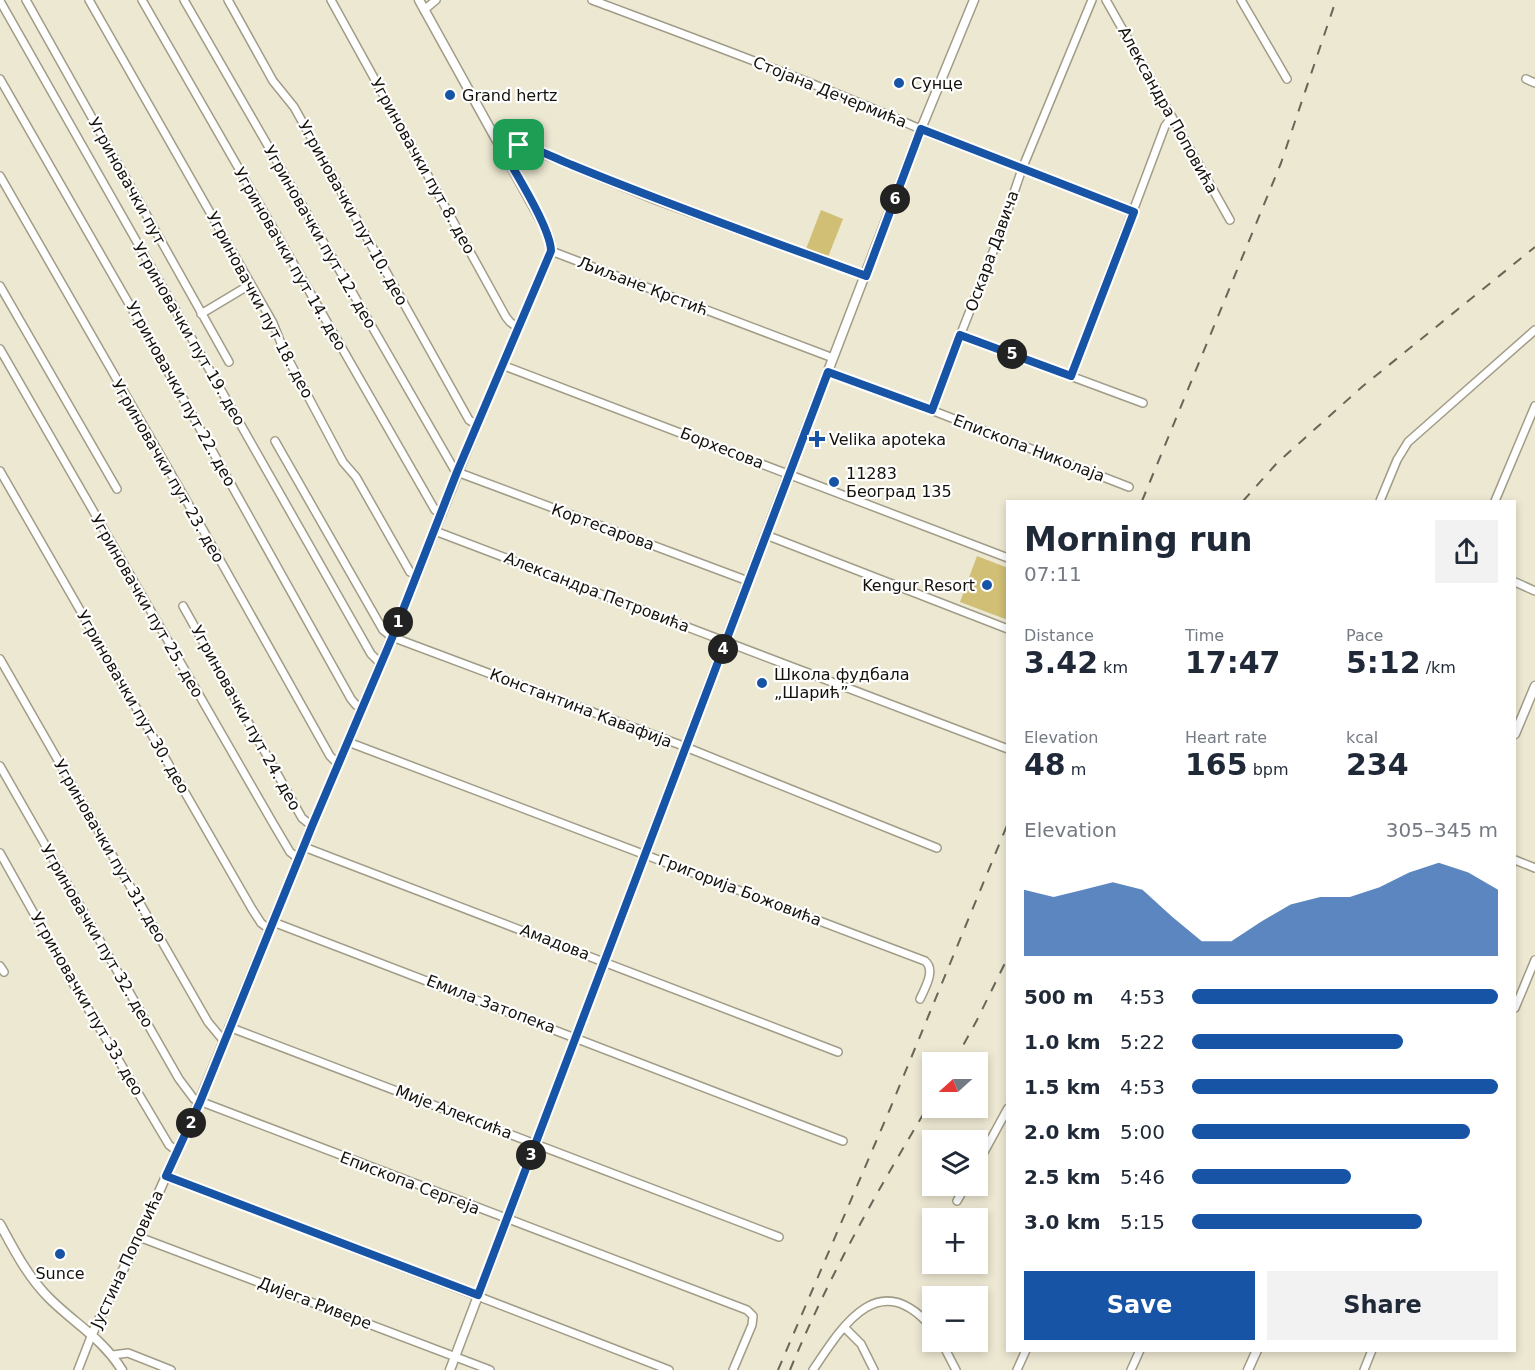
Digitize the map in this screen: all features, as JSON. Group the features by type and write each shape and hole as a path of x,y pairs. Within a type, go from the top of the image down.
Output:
{"street":[{"name":"Угриновачки пут","path":"26,0 229,362"},
{"name":"Угриновачки пут 18. део","path":"89,0 273,323 285,353 340,456 356,477 410,572 417,575"},
{"name":"Угриновачки пут 14. део","path":"142,0 435,510 442,514"},
{"name":"Угриновачки пут 12. део","path":"184,0 445,455 457,472"},
{"name":"Угриновачки пут 10. део","path":"228,0 273,81 294,107 469,420 477,426"},
{"name":"Угриновачки пут 8. део","path":"331,0 506,317 518,328"},
{"path":"419,0 544,226 551,251"},
{"path":"424,10 436,0"},
{"name":"Стојана Дечермића","path":"592,0 1134,212"},
{"path":"450,1370 789,473 921,129 974,0"},
{"name":"Оскара Давича","path":"932,410 998,239 1022,169 1092,0"},
{"name":"Александра Поповића","path":"1106,0 1230,220"},
{"path":"1241,0 1287,79"},
{"name":"Угриновачки пут 19. део","path":"0,1 365,645 374,659 381,664"},
{"name":"Угриновачки пут 22. део","path":"0,79 175,384 353,703 362,708"},
{"path":"1526,79 1535,83"},
{"path":"1071,376 1165,126 1172,117"},
{"path":"499,144 509,142 531,149 656,200 866,276"},
{"name":"Угриновачки пут 23. део","path":"0,176 330,756 338,764"},
{"name":"Јустина Поповића","path":"78,1370 92,1334 200,1102 312,826 392,638 457,472 551,251"},
{"name":"Љиљане Крстић","path":"551,251 833,358"},
{"path":"201,314 251,284"},
{"path":"0,286 117,489"},
{"path":"1380,500 1397,460 1408,442 1535,330"},
{"path":"960,335 1143,403"},
{"name":"Угриновачки пут 25. део","path":"0,349 274,825 290,852 299,859"},
{"name":"Борхесова","path":"502,365 1006,557"},
{"name":"Епископа Николаја","path":"828,372 1129,487"},
{"path":"1495,500 1535,406"},
{"path":"275,441 383,630 392,638"},
{"name":"Угриновачки пут 30. део","path":"0,471 252,909 261,923 271,926"},
{"name":"Кортесарова","path":"457,472 748,581"},
{"name":"Александра Петровића","path":"435,531 1006,748"},
{"path":"766,535 1006,628"},
{"path":"1516,582 1535,591"},
{"name":"Угриновачки пут 24. део","path":"183,606 302,818 312,826"},
{"name":"Константина Кавафија","path":"392,638 686,748 937,848"},
{"name":"Угриновачки пут 31. део","path":"0,659 208,1022 224,1040"},
{"path":"1516,732 1535,686"},
{"name":"Григорија Божовића","path":"348,742 925,961 930,965 930,970 920,999"},
{"name":"Угриновачки пут 32. део","path":"0,766 179,1079 189,1094 200,1102"},
{"name":"Амадова","path":"304,847 838,1052"},
{"name":"Угриновачки пут 33. део","path":"0,853 74,985 169,1145 178,1152"},
{"path":"1516,860 1535,868"},
{"name":"Емила Затопека","path":"271,926 576,1036 843,1141"},
{"path":"1516,1006 1535,960"},
{"name":"Мије Алексића","path":"229,1027 779,1237"},
{"name":"Епископа Сергеја","path":"200,1102 747,1310 753,1316 752,1325 733,1370"},
{"path":"988,1145 1006,1112"},
{"path":"166,1176 669,1370"},
{"path":"957,1201 960,1196"},
{"path":"0,1224 21,1262 40,1289 92,1334 113,1356 122,1370"},
{"name":"Дијега Ривере","path":"139,1236 490,1370"},
{"path":"813,1370 844,1327 864,1309 892,1300 910,1308 922,1319"},
{"path":"844,1327 861,1344 874,1370"},
{"path":"946,1352 956,1370"},
{"path":"1017,1370 1025,1352"},
{"path":"1131,1370 1139,1352"},
{"path":"1248,1370 1256,1352"},
{"path":"1364,1370 1371,1352"},
{"path":"113,1356 128,1353 171,1370"}],"shaded area":[{"path":"821,210 843,219 828,257 806,249"},
{"name":"Kengur Resort","path":"977,556 1006,567 1006,619 960,602"}],"railway":[{"path":"1142,500 1281,163 1336,0"},
{"path":"1244,500 1277,463 1363,386 1535,247"},
{"path":"778,1370 890,1109 1006,828"},
{"path":"959,1052 1006,961"},
{"path":"790,1370 821,1300 856,1231 922,1117"}],"place":[{"name":"Сунце","path":"899,83"},
{"name":"Grand hertz","path":"450,95"},
{"name":"Velika apoteka","path":"817,439"},
{"name":"11283 Београд 135","path":"834,482"},
{"name":"Kengur Resort","path":"987,585"},
{"name":"Школа фудбала „Шарић”","path":"762,683"},
{"name":"Sunce","path":"60,1254"}],"route":[{"path":"921,129 1134,212 1071,376 960,335 932,410 828,372 478,1295 166,1176 200,1102 312,826 392,638 457,472 551,251 548,234 499,144 509,142 519,145 656,200 866,276 921,129"}]}
